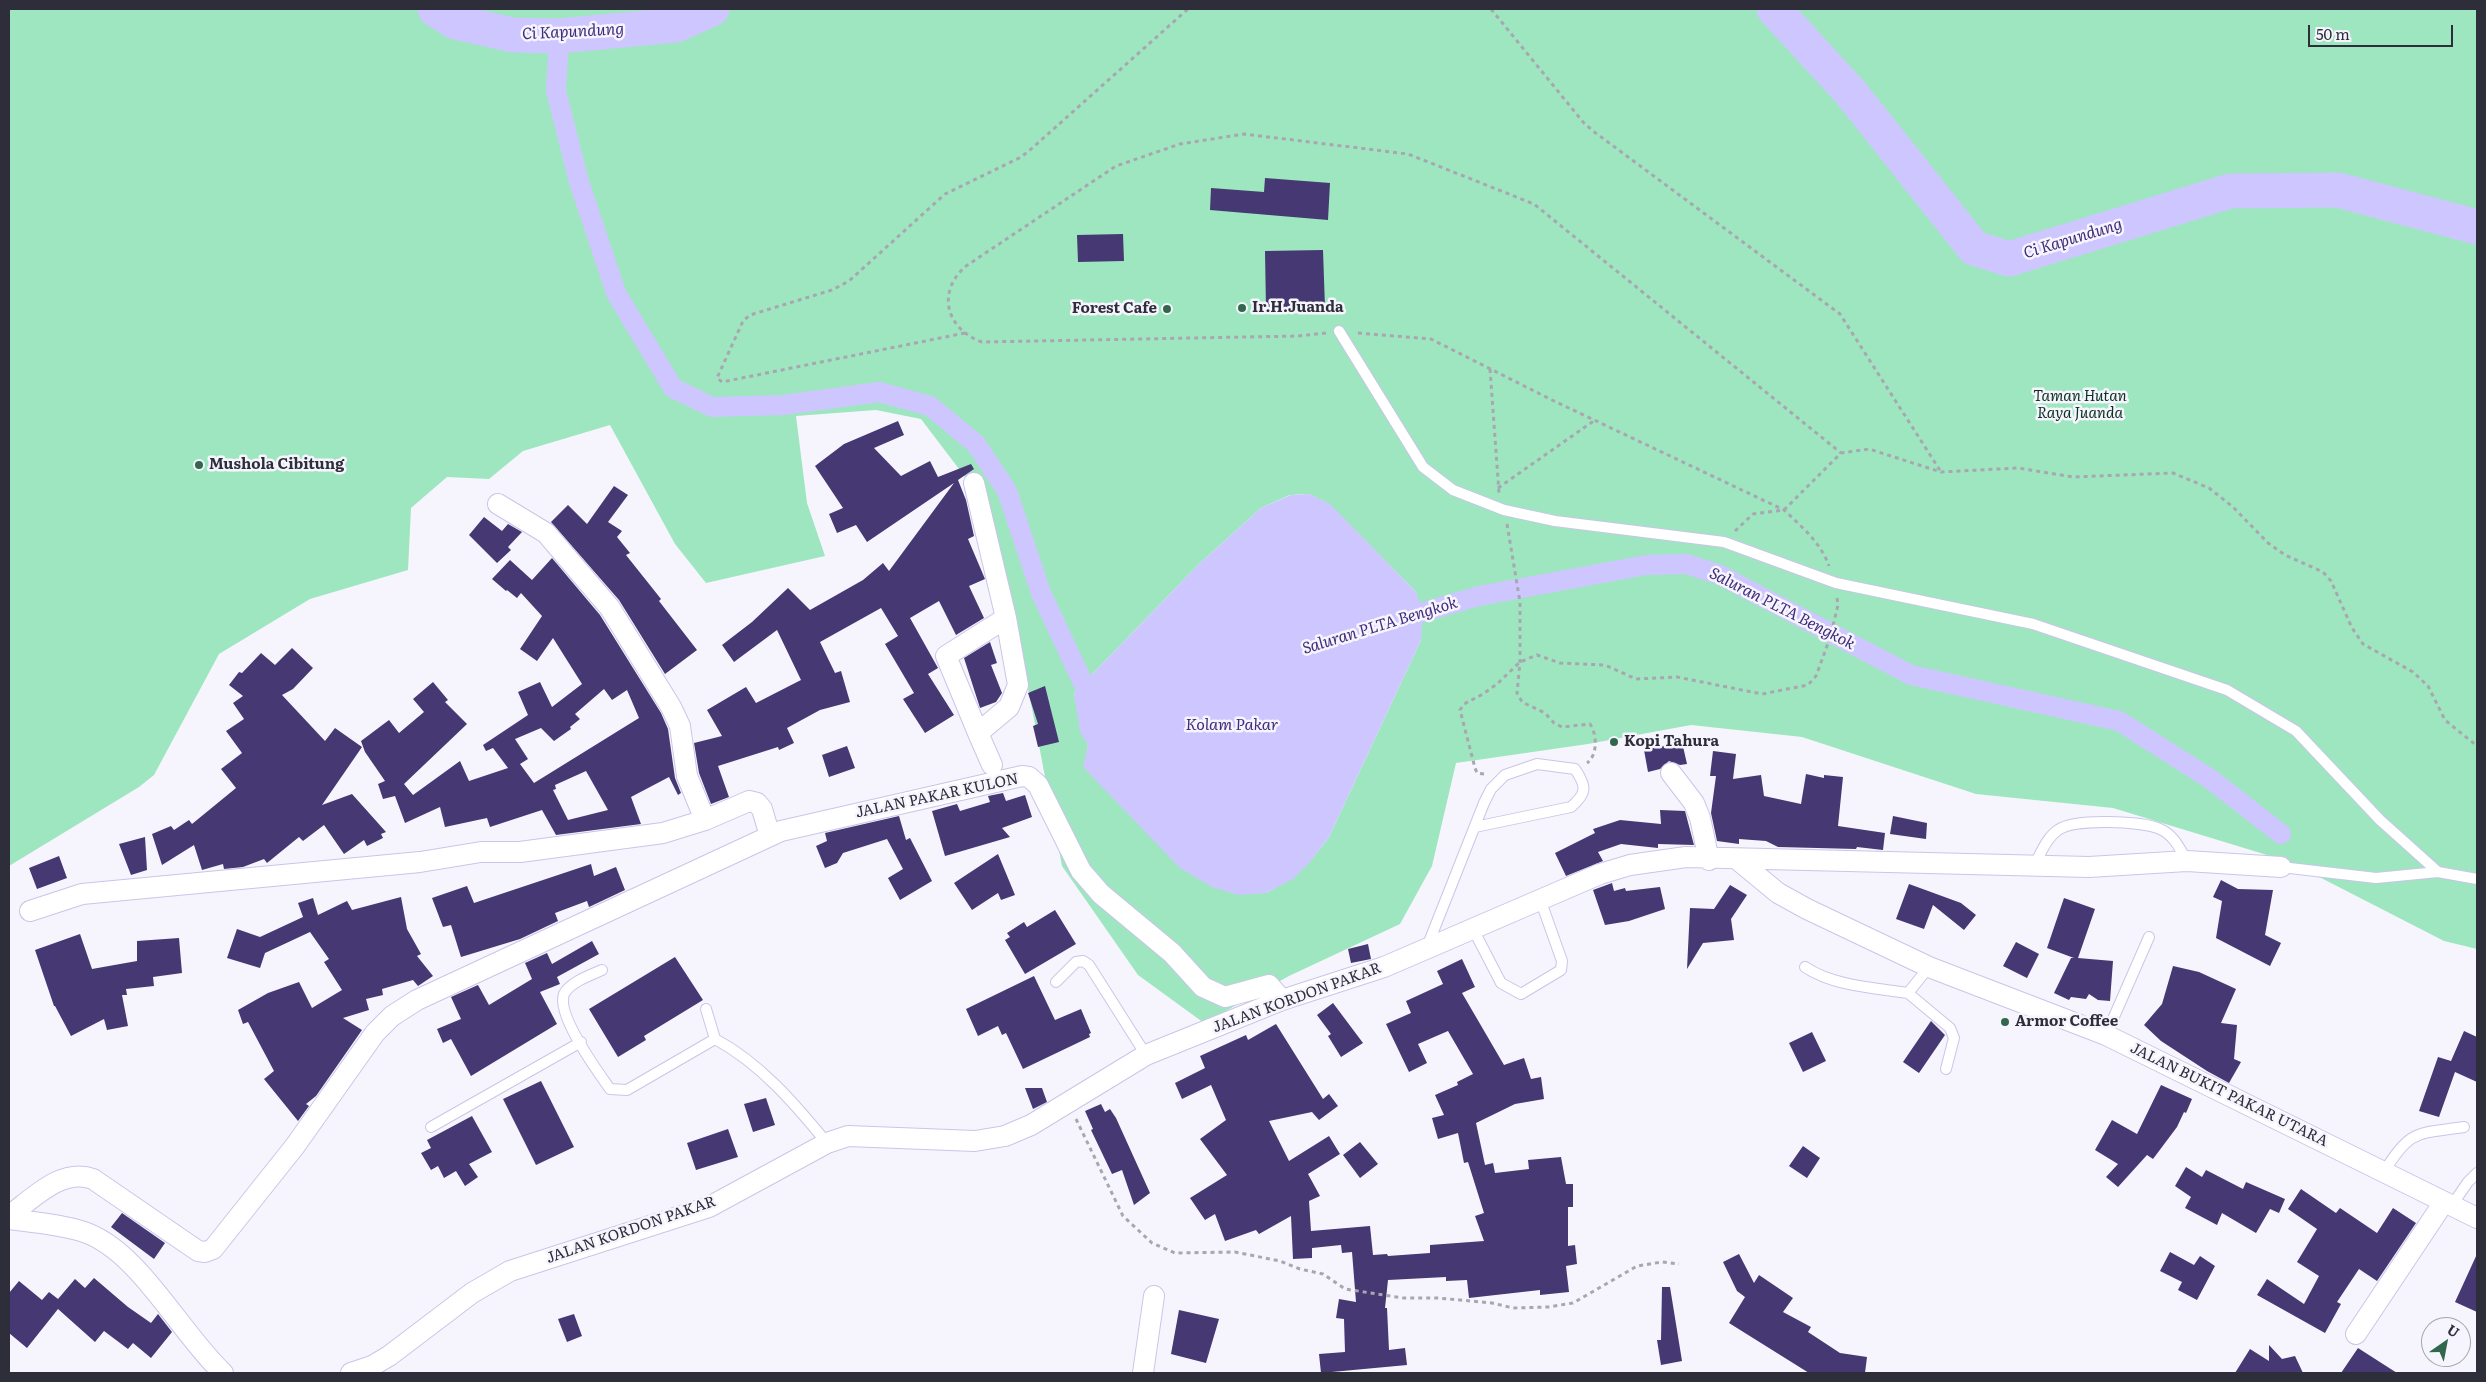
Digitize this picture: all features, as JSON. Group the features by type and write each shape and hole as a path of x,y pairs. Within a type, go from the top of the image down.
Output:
{"street":[{"path":"974,483 1006,618 1018,685 1009,707 978,733"},
{"path":"498,504 546,533 610,608 677,720 687,776 705,820"},
{"path":"992,765 946,656 1006,618"},
{"path":"1671,773 1694,803 1700,818 1709,860"},
{"name":"JALAN PAKAR KULON","path":"775,834 948,792 1022,776 1029,777 1038,785 1081,871 1101,894 1172,953 1203,987 1225,997 1269,985 1282,1000"},
{"path":"9,1217 58,1180 84,1175 198,1250 205,1252 213,1249 295,1146 374,1033 392,1016 417,1000 775,834 757,803 749,801 705,820 663,833 520,852 481,852 420,862 82,894 30,911"},
{"name":"JALAN KORDON PAKAR","path":"351,1373 374,1369 472,1293 510,1272 709,1207 827,1143 848,1136 975,1141 1005,1136 1032,1125 1146,1055 1282,1000 1376,970 1600,874 1630,865 1686,857 1709,860 2089,867 2187,861 2281,867"},
{"name":"JALAN BUKIT PAKAR UTARA","path":"1738,860 1778,893 1800,905 1929,967 2106,1035 2477,1218"},
{"path":"2356,1334 2448,1204"},
{"path":"9,1217 81,1230 100,1239 138,1269 204,1355 223,1373"},
{"path":"1143,1373 1154,1296"}],"lane":[{"path":"1339,331 1424,467 1453,490 1504,510 1555,522 1724,542 1836,583 2033,624 2227,690 2296,731 2380,820 2438,872"},
{"path":"1427,948 1434,924 1491,789 1505,775 1537,764 1576,769 1584,786 1581,798 1570,807 1475,827"},
{"path":"2034,866 2049,839 2058,830 2077,823 2144,824 2161,829 2171,836 2187,861"},
{"path":"2281,867 2376,878 2438,872 2477,879"},
{"path":"1473,929 1501,983 1521,994 1561,970 1562,961 1540,899"},
{"path":"2106,1035 2149,937"},
{"path":"1056,982 1076,962 1083,961 1089,965 1146,1055"},
{"path":"1805,967 1830,979 1908,993 1950,1028 1954,1038 1946,1069"},
{"path":"1908,993 1929,967"},
{"path":"602,970 570,986 564,995 564,1008 569,1023 610,1089 627,1090 715,1039"},
{"path":"706,1009 715,1039 733,1048 775,1084 797,1106 827,1143"},
{"path":"431,1127 581,1042"},
{"path":"2384,1172 2396,1152 2407,1139 2420,1134 2464,1127"},
{"path":"2448,1204 2477,1173"}],"path":[{"path":"965,334 722,382 717,378 743,321 750,315 832,290 849,281 944,194 1021,157 1030,150 1188,9"},
{"path":"1491,9 1583,122 1593,131 1840,314 1941,472"},
{"path":"1505,775 1478,773 1460,710 1464,704 1484,694 1497,684 1520,662 1537,655 1560,663 1605,665 1636,679 1678,677 1762,694 1808,685 1816,676 1830,638 1838,605 1836,583 1824,552 1803,527 1784,510 1430,339 1339,331 1298,336 982,342 965,334 952,319 948,302 951,285 959,272 1116,166 1180,144 1244,134 1408,154 1534,204 1840,453"},
{"path":"1490,369 1498,488 1595,420"},
{"path":"1724,542 1753,514 1784,510 1840,453 1869,449 1941,472 2018,468 2073,477 2173,473 2209,488 2233,507 2268,543 2285,555 2323,572 2330,581 2352,628 2363,644 2413,672 2428,686 2445,720 2477,746"},
{"path":"1516,565 1520,602 1520,662 1517,693 1522,702 1545,712 1554,723 1562,727 1585,723 1590,724 1593,728 1596,749 1590,761 1576,769"},
{"path":"1068,1102 1123,1216 1152,1243 1175,1253 1235,1252 1280,1260 1300,1269 1323,1274 1345,1288 1403,1298 1438,1298 1492,1303 1513,1308 1548,1307 1573,1302 1637,1266 1662,1262 1679,1264"}],"green space":[{"name":"Taman Hutan Raya Juanda","path":"9,9 2477,9 2477,949 2444,941 2290,862 2113,808 1976,794 1802,737 1691,725 1588,744 1456,763 1432,866 1400,924 1289,976 1204,1023 1138,975 1062,866 1009,588 978,494 921,419 876,410 796,416 807,503 825,556 706,583 675,544 610,425 523,451 489,479 447,477 411,508 408,570 310,599 219,654 154,775 139,787 9,866","holes":["1309,494 1329,504 1416,592 1421,640 1329,837 1301,869 1266,893 1084,767 1088,745 1074,693 1199,564 1261,508 1290,495"]}],"water":[{"name":"Kolam Pakar","path":"1309,494 1330,504 1416,592 1423,612 1421,640 1329,837 1309,863 1293,879 1266,893 1238,895 1212,887 1180,868 1083,767 1088,745 1080,732 1074,693 1199,564 1261,508 1291,495"}],"building":[{"path":"1265,178 1330,183 1328,220 1210,210 1211,188 1264,192"},
{"path":"1123,234 1124,261 1078,262 1077,235"},
{"path":"1323,250 1325,308 1266,309 1265,251"},
{"path":"898,421 904,435 874,448 901,476 930,461 938,477 971,464 974,469 958,480 966,500 974,536 968,539 985,579 969,586 984,618 956,635 939,601 910,618 938,668 928,674 954,715 925,733 903,699 914,693 885,644 898,636 881,608 820,642 835,673 841,671 850,702 820,710 787,728 794,743 779,750 778,747 718,766 729,797 711,804 699,773 694,743 722,736 707,710 746,687 756,703 801,680 777,630 734,662 722,645 752,622 788,588 810,610 863,580 883,563 889,571 954,483 867,542 856,525 837,533 829,514 843,508 815,466 844,444"},
{"path":"614,486 628,495 608,522 622,531 617,537 630,553 626,555 661,599 659,601 697,650 665,674 619,600 551,522 568,505 587,524"},
{"path":"484,517 502,531 508,524 522,532 508,547 511,550 497,563 469,535"},
{"path":"552,558 600,615 661,713 668,729 675,778 681,793 678,795 669,777 631,797 641,824 556,835 542,810 490,827 487,818 445,827 440,807 405,823 395,796 383,799 378,784 385,781 365,752 361,741 389,720 399,733 424,712 413,699 433,682 448,700 445,702 467,724 404,784 413,795 460,761 469,781 508,768 493,748 486,751 483,745 528,715 518,692 540,682 552,707 582,684 553,638 537,661 520,649 542,616 521,593 517,598 492,579 510,560 532,580","holes":["604,689 612,700 627,690 639,718 534,783 520,764 528,759 515,739 541,728 554,741 571,729 570,727 580,719 575,714","586,771 608,810 568,820 553,790 556,789 555,785"]},
{"path":"990,642 997,663 991,665 1002,693 996,702 980,708 964,658"},
{"path":"292,648 313,668 293,689 282,695 325,741 335,728 362,747 322,805 352,794 386,832 381,834 383,838 367,846 364,840 344,854 324,825 303,841 299,837 267,863 264,859 243,867 224,869 223,864 202,870 194,845 162,865 152,834 171,826 174,830 189,820 192,824 236,788 221,769 242,753 226,731 244,719 233,703 243,696 229,685 239,672 242,673 261,653 275,665"},
{"path":"1045,686 1059,742 1038,747 1033,726 1038,724 1028,693"},
{"path":"1682,742 1687,764 1680,765 1669,761 1660,769 1648,772 1644,750"},
{"path":"847,746 855,768 829,777 822,755"},
{"path":"1713,751 1736,754 1733,779 1761,775 1764,796 1801,804 1806,774 1824,778 1824,775 1843,777 1838,826 1885,833 1883,850 1857,847 1856,849 1778,847 1766,841 1739,839 1739,844 1717,841 1711,813 1716,776 1710,776"},
{"path":"1003,793 1006,801 1025,795 1032,817 1002,828 1010,837 945,856 932,811 957,804 960,811 990,802 988,796"},
{"path":"1660,810 1685,811 1694,845 1658,844 1658,848 1621,844 1598,852 1603,861 1566,876 1555,853 1595,833 1593,829 1620,820 1661,824"},
{"path":"899,816 906,840 910,838 932,881 900,900 888,878 903,869 887,839 843,853 837,863 825,868 816,846 827,841 825,833"},
{"path":"1893,816 1927,823 1926,839 1890,834"},
{"path":"145,837 147,870 131,875 119,844"},
{"path":"998,854 1015,895 1001,900 998,893 972,910 954,883"},
{"path":"59,856 67,878 37,889 29,868"},
{"path":"591,864 594,876 616,867 625,890 589,907 587,901 555,913 558,921 520,939 461,957 451,925 443,927 432,898 467,886 474,903"},
{"path":"2221,880 2238,889 2273,890 2265,935 2281,943 2270,966 2216,938 2222,901 2213,897"},
{"path":"1612,883 1614,891 1625,888 1626,891 1660,887 1665,909 1629,921 1605,925 1593,890"},
{"path":"1909,884 1961,903 1976,915 1964,930 1933,905 1924,929 1896,919"},
{"path":"1730,885 1747,895 1731,919 1734,940 1703,943 1687,969 1690,908 1714,909"},
{"path":"401,897 407,929 421,954 417,956 433,976 418,986 413,980 382,989 383,995 366,999 369,1010 343,1018 362,1030 316,1096 306,1104 309,1106 298,1121 264,1079 274,1071 248,1022 243,1024 238,1010 268,993 299,982 312,1008 342,990 324,962 329,959 310,932 265,953 260,968 227,958 237,929 260,937 303,917 298,903 313,898 318,915 347,901 352,910"},
{"path":"2064,898 2095,909 2078,958 2113,961 2110,1001 2098,1000 2089,994 2086,999 2071,997 2069,1000 2054,993 2071,958 2074,958 2047,948"},
{"path":"1055,910 1076,944 1025,974 1005,940 1010,937 1007,933 1024,922 1027,927"},
{"path":"80,934 92,969 137,961 137,941 179,938 182,973 153,977 154,986 126,989 127,995 122,995 128,1026 107,1030 104,1019 71,1036 54,1006 35,950"},
{"path":"592,941 599,954 557,977 560,984 540,992 557,1024 471,1076 451,1039 443,1043 437,1029 461,1019 451,997 478,985 489,1005 532,979 525,963 547,953 552,964"},
{"path":"2016,942 2039,954 2027,978 2003,966"},
{"path":"1368,944 1371,959 1351,963 1348,949"},
{"path":"675,957 703,1000 644,1036 646,1040 618,1057 589,1009"},
{"path":"1462,959 1475,987 1462,993 1504,1065 1524,1058 1531,1079 1541,1077 1544,1099 1515,1104 1476,1123 1485,1165 1493,1163 1495,1173 1529,1169 1528,1160 1561,1157 1566,1184 1573,1184 1573,1207 1568,1207 1568,1246 1575,1245 1577,1264 1566,1266 1569,1292 1540,1295 1540,1290 1469,1298 1467,1280 1446,1281 1446,1277 1388,1280 1385,1308 1387,1308 1389,1350 1405,1348 1407,1365 1321,1373 1319,1354 1345,1352 1344,1319 1336,1318 1339,1299 1356,1302 1352,1252 1342,1253 1341,1245 1312,1248 1312,1258 1293,1259 1291,1216 1259,1234 1256,1230 1225,1241 1215,1214 1205,1220 1190,1198 1227,1175 1200,1139 1226,1120 1211,1085 1182,1099 1175,1083 1205,1068 1200,1056 1246,1035 1248,1040 1276,1024 1323,1099 1329,1094 1338,1106 1319,1120 1312,1112 1269,1121 1289,1161 1329,1136 1340,1154 1308,1174 1320,1196 1309,1201 1311,1231 1370,1226 1373,1255 1387,1254 1388,1256 1430,1253 1430,1245 1484,1241 1475,1216 1484,1213 1468,1162 1464,1163 1458,1133 1438,1139 1432,1118 1444,1115 1435,1095 1458,1085 1457,1082 1473,1074 1448,1031 1418,1044 1427,1063 1409,1072 1386,1024 1411,1013 1406,1001 1443,984 1437,971"},
{"path":"2173,966 2199,972 2236,989 2221,1023 2237,1025 2234,1059 2241,1062 2229,1083 2161,1041 2144,1025 2162,1004"},
{"path":"1034,976 1055,1020 1081,1009 1091,1033 1089,1034 1090,1037 1023,1069 1006,1033 1002,1035 998,1026 978,1036 966,1009"},
{"path":"1333,1003 1363,1043 1341,1057 1328,1036 1331,1034 1317,1015"},
{"path":"1931,1021 1945,1035 1919,1073 1903,1062"},
{"path":"2464,1031 2477,1037 2477,1082 2455,1072 2439,1117 2419,1111 2438,1057 2451,1061"},
{"path":"1812,1032 1826,1061 1803,1072 1789,1043"},
{"path":"541,1081 574,1147 536,1165 503,1099"},
{"path":"2161,1085 2192,1099 2177,1127 2153,1159 2147,1155 2118,1187 2106,1177 2118,1164 2095,1150 2112,1120 2137,1134"},
{"path":"1025,1088 1042,1088 1047,1102 1033,1109"},
{"path":"766,1098 775,1125 753,1132 744,1104"},
{"path":"1101,1104 1105,1112 1110,1109 1116,1118 1150,1193 1134,1205 1122,1170 1112,1174 1091,1130 1093,1129 1085,1111"},
{"path":"472,1116 492,1152 469,1164 478,1177 465,1186 456,1171 444,1178 438,1166 431,1170 421,1153 431,1148 427,1140"},
{"path":"728,1129 738,1157 696,1170 687,1143"},
{"path":"1360,1142 1378,1164 1360,1178 1343,1155"},
{"path":"1803,1146 1820,1158 1807,1178 1789,1166"},
{"path":"2186,1167 2202,1177 2206,1170 2243,1189 2246,1182 2285,1199 2279,1213 2270,1209 2256,1233 2222,1213 2217,1225 2185,1208 2191,1197 2175,1186"},
{"path":"2301,1189 2336,1213 2340,1208 2377,1233 2393,1208 2416,1223 2377,1281 2359,1269 2337,1302 2341,1304 2325,1333 2257,1295 2267,1279 2304,1304 2319,1276 2297,1262 2317,1229 2288,1209"},
{"path":"122,1213 165,1243 154,1259 111,1227"},
{"path":"2170,1252 2194,1265 2200,1256 2215,1266 2197,1300 2178,1290 2182,1282 2160,1271"},
{"path":"1739,1254 1754,1283 1759,1275 1793,1298 1783,1312 1811,1327 1808,1332 1840,1353 1867,1357 1865,1373 1809,1373 1729,1323 1745,1297 1737,1291 1723,1262"},
{"path":"2477,1254 2477,1312 2455,1302"},
{"path":"94,1278 128,1307 151,1323 158,1314 172,1332 151,1358 133,1343 128,1349 104,1331 95,1342 58,1309 27,1348 9,1333 9,1293 19,1281 42,1300 49,1292 58,1299 75,1279 85,1288"},
{"path":"1662,1287 1670,1287 1682,1361 1661,1365 1657,1340 1661,1340"},
{"path":"1179,1310 1219,1319 1206,1363 1171,1354"},
{"path":"574,1314 582,1336 567,1342 558,1319"},
{"path":"2269,1345 2282,1359 2295,1356 2303,1373 2235,1373 2250,1349 2269,1361"},
{"path":"2358,1348 2397,1373 2341,1373"}],"waterway":[{"name":"Ci Kapundung","path":"435,9 455,22 513,35 559,36 676,25 712,9"},
{"name":"Ci Kapundung","path":"1774,9 1851,93 1974,248 2009,259 2230,191 2338,190 2477,227"},
{"path":"559,36 556,91 579,182 616,293 673,388 712,407 783,405 879,392 930,406 976,444 1007,491 1041,593 1084,685"},
{"name":"Saluran PLTA Bengkok","path":"1396,620 1479,596 1646,565 1687,564 1720,575 1911,675 2119,721 2209,778 2281,834"}],"place":[{"name":"Ir.H.Juanda","path":"1242,308"},
{"name":"Forest Cafe","path":"1167,309"},
{"name":"Mushola Cibitung","path":"199,465"},
{"name":"Kopi Tahura","path":"1614,742"},
{"name":"Armor Coffee","path":"2005,1022"}]}
